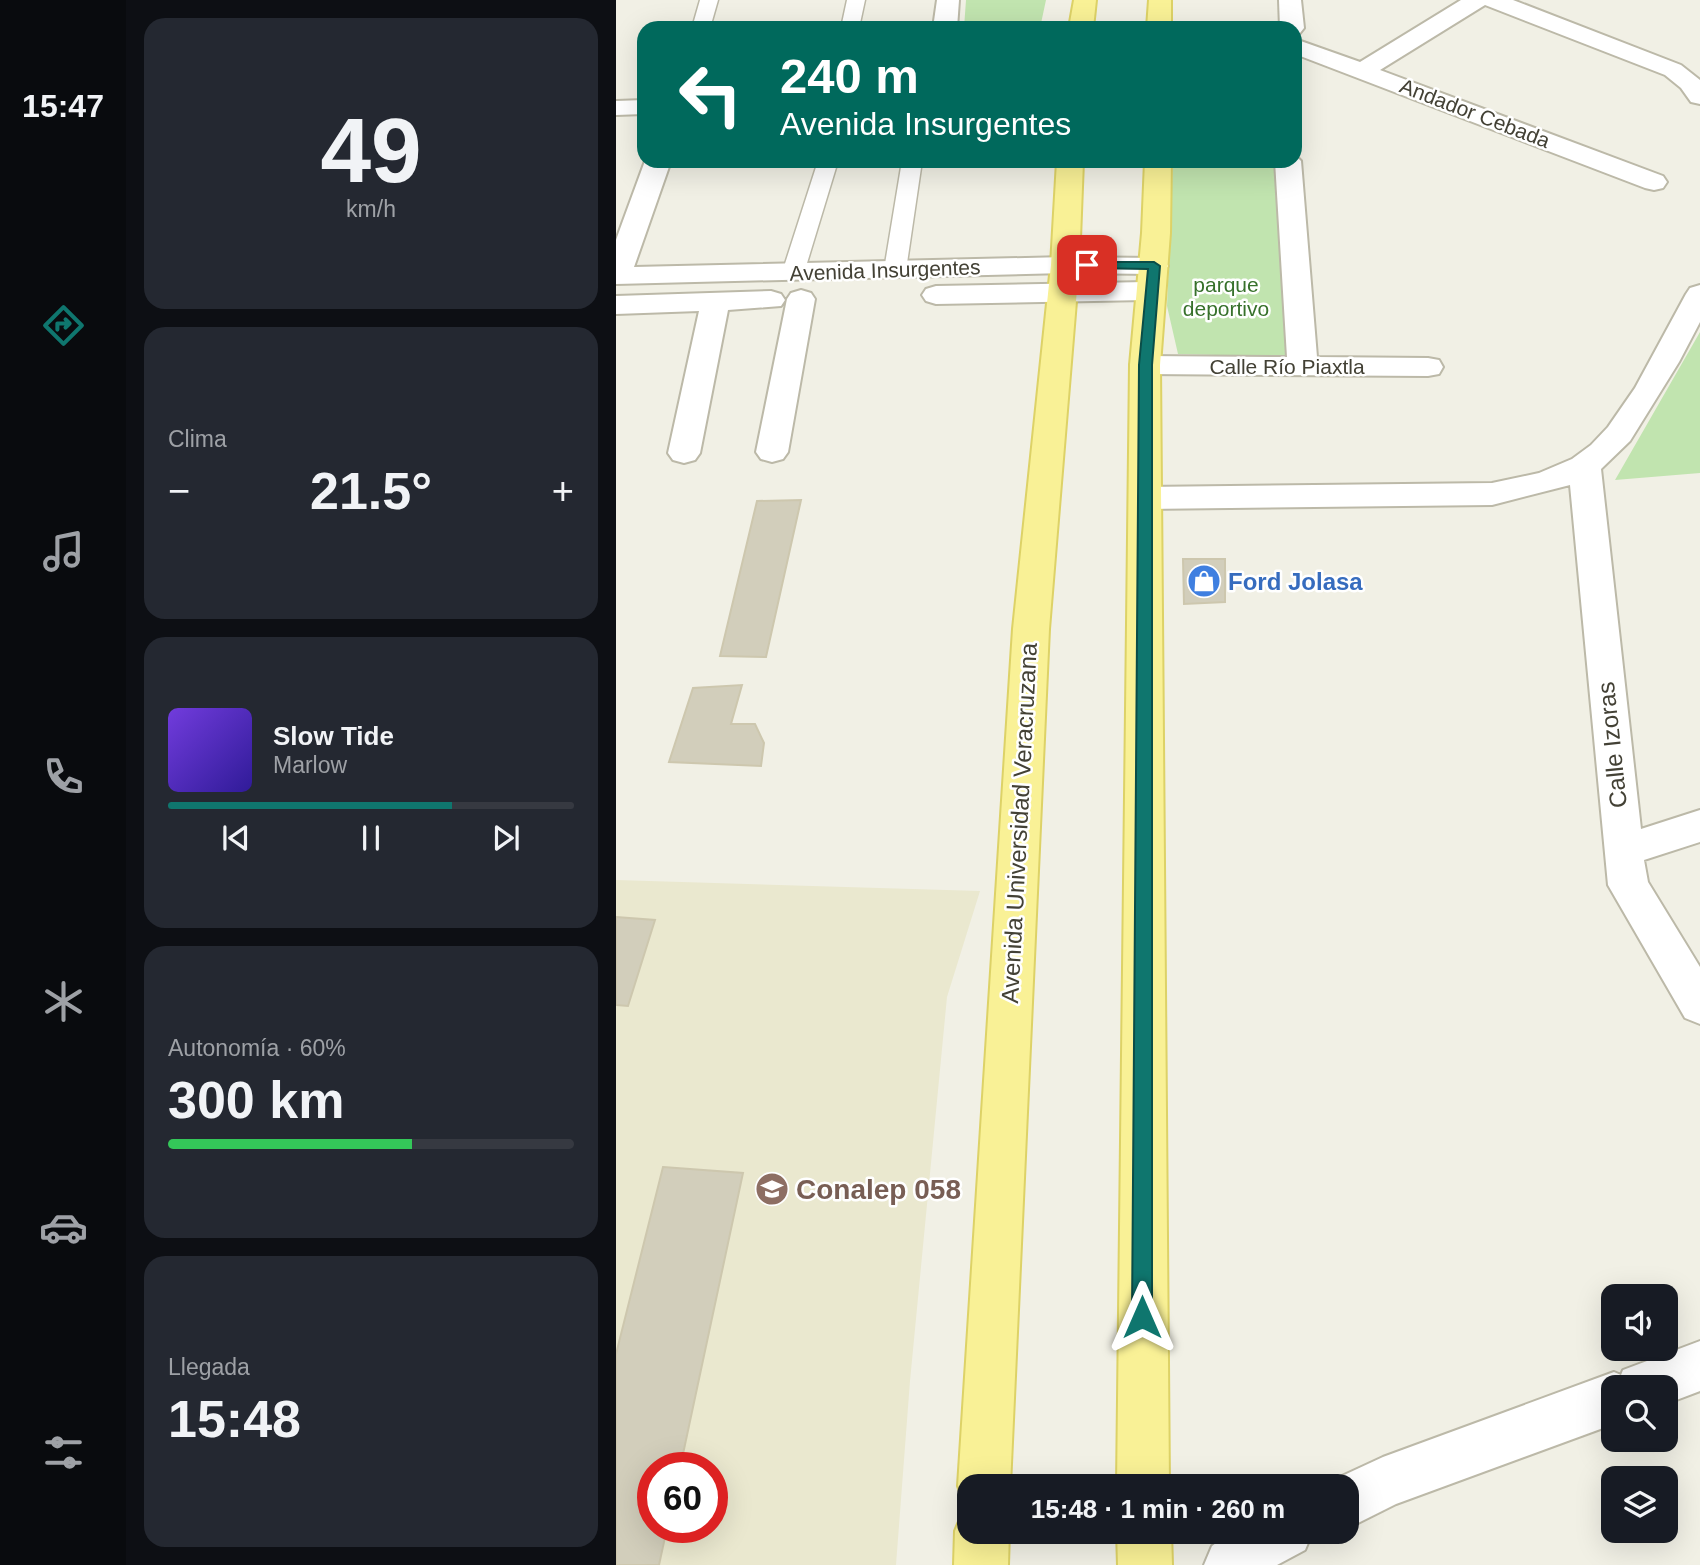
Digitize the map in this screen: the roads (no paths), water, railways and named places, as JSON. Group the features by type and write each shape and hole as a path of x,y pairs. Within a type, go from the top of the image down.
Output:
{"main road":[{"path":"1082,21 1085,0"},
{"path":"1159,21 1160,0"},
{"name":"Avenida Universidad Veracruzana","path":"985,1474 1031,629 1064,278 1070,168"},
{"path":"1143,1474 1145,365 1153,278 1157,168"},
{"path":"981,1565 982,1544"},
{"path":"1144,1544 1145,1565"}],"street":[{"path":"703,21 709,0"},
{"path":"852,21 856,0"},
{"path":"946,21 948,0"},
{"path":"1290,0 1292,21"},
{"path":"1362,71 1477,0"},
{"path":"1493,0 1673,70 1690,83 1700,97"},
{"path":"1549,0 1682,50"},
{"name":"Andador Cebada","path":"1302,49 1654,182"},
{"path":"616,108 637,107"},
{"path":"616,276 655,168"},
{"path":"772,452 807,290 827,168"},
{"path":"895,270 911,168"},
{"path":"1289,168 1303,367"},
{"name":"Avenida Insurgentes","path":"616,305 715,301 807,290 895,270 1064,278 1153,278"},
{"name":"Avenida Insurgentes","path":"616,276 807,290"},
{"name":"Avenida Insurgentes","path":"877,296 1064,278"},
{"path":"1144,498 1492,494 1530,488 1584,465 1599,455 1631,418 1700,294"},
{"path":"684,453 715,301"},
{"name":"Calle Río Piaxtla","path":"1145,365 1428,367"},
{"name":"Calle Izoras","path":"1584,465 1628,885 1700,1005"},
{"path":"1623,851 1700,826"},
{"path":"1676,1375 1700,1366"},
{"path":"1359,1495 1383,1483 1601,1403"},
{"path":"1231,1565 1260,1544"}],"place":[{"name":"Ford Jolasa","path":"1204,581"},
{"name":"Conalep 058","path":"772,1189"}],"park label":[{"name":"parque deportivo","path":"1226,296"}]}
